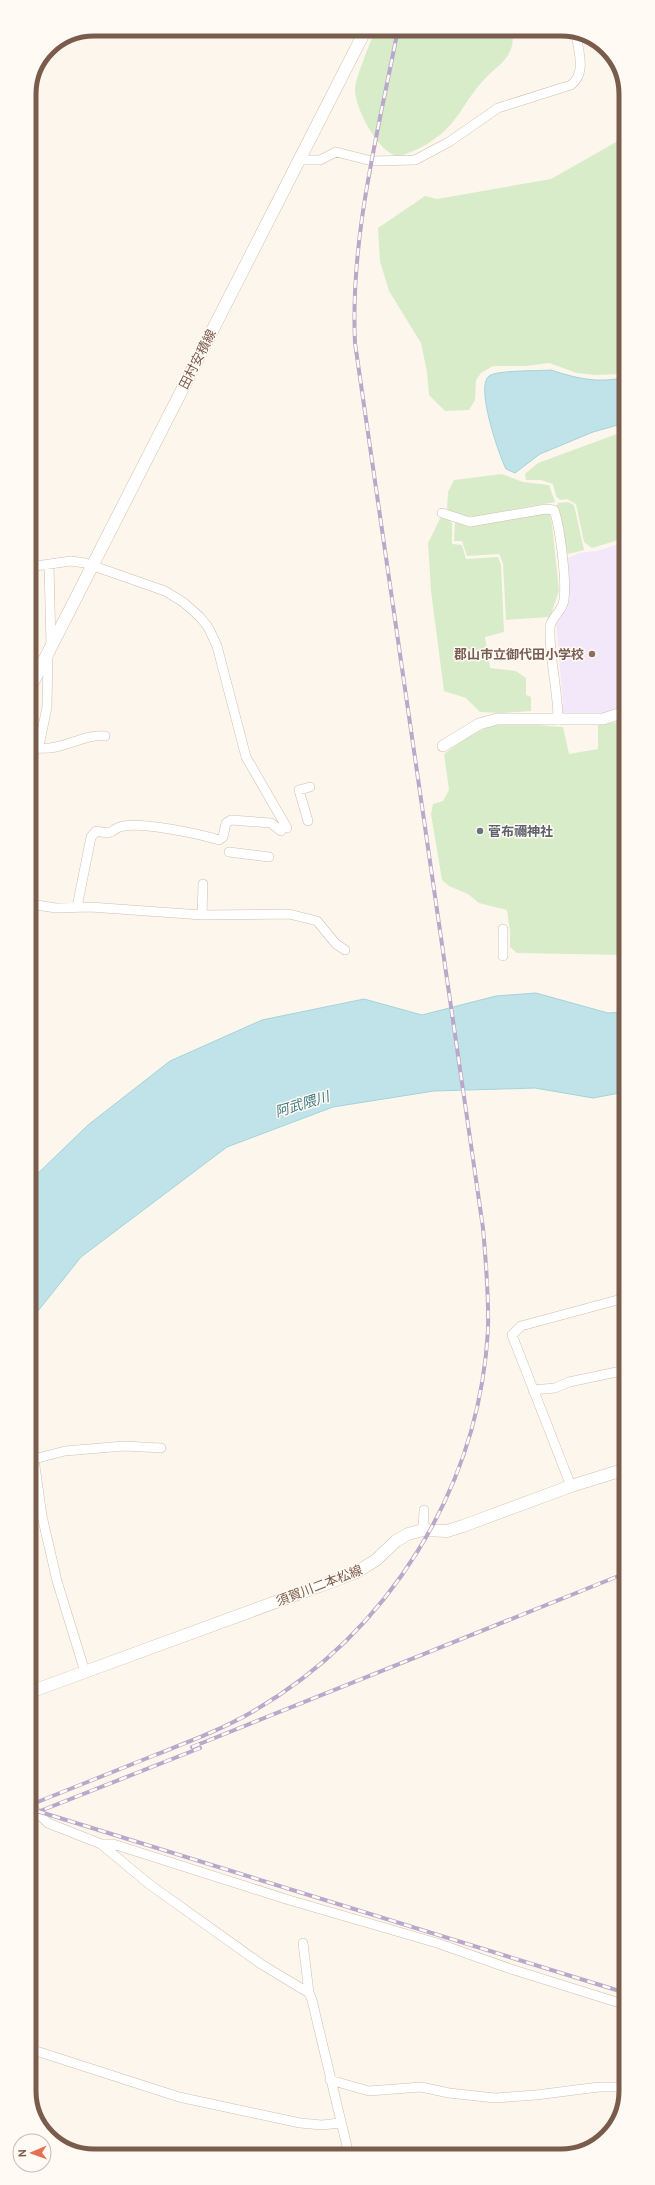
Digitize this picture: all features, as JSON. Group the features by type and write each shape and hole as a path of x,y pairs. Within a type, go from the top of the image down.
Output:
{"main road":[{"name":"田村安積線","path":"36,677 94,566 362,36"},
{"name":"須賀川二本松線","path":"36,1690 355,1573 380,1557 396,1541 408,1534 423,1530 447,1531 570,1486 619,1471"}],"street":[{"path":"300,160 320,160 336,152 372,161 415,160 427,156 498,108 570,85 576,81 580,77 581,70 577,38"},
{"path":"442,513 470,522 546,509 554,510 560,537 564,587 563,606 550,627 558,720"},
{"path":"36,566 71,561 94,566 176,597 200,617 208,627 217,646 246,757 284,830 271,823 231,820 226,823 222,837 219,840 160,828 125,826 110,834 96,832 91,837 77,907"},
{"path":"36,751 38,748 46,707 50,651 49,565"},
{"path":"443,746 479,724 491,721 603,719 619,714"},
{"path":"38,748 58,748 82,739 105,736"},
{"path":"308,821 299,790 310,787"},
{"path":"229,852 269,857"},
{"path":"202,915 203,884"},
{"path":"36,905 56,908 77,907 202,915 261,913 296,915 317,921 336,944 345,950"},
{"path":"503,929 503,956"},
{"path":"570,1486 512,1338 518,1327 619,1300"},
{"path":"533,1390 555,1388 570,1382 619,1372"},
{"path":"36,1458 65,1451 124,1446 161,1448"},
{"path":"36,1473 42,1516 55,1574 85,1672"},
{"path":"423,1530 424,1510"},
{"path":"36,1812 48,1823 101,1844 149,1884 261,1964 309,1993"},
{"path":"101,1844 113,1844 202,1871 289,1900 436,1943 504,1967 619,2003"},
{"path":"303,1943 309,1993 312,2000 347,2149"},
{"path":"36,2051 179,2097 300,2123 322,2125 340,2122"},
{"path":"330,2080 369,2091 385,2091 409,2087 421,2087 449,2093 495,2098 536,2096 599,2087 619,2087"}],"shaded area":[{"name":"郡山市立御代田小学校","path":"619,544 619,710 602,716 553,716 563,703 556,623 566,595 564,560 579,553 597,551"}],"green space":[{"path":"373,36 513,36 512,47 509,54 474,91 447,129 427,144 400,156 390,153 382,147 363,118 356,98 355,90"},
{"path":"619,140 619,374 595,375 577,373 549,363 526,366 493,366 481,373 476,380 475,400 469,410 445,411 429,395 427,372 421,343 389,291 380,261 378,228 425,196 437,199 551,179"},
{"path":"619,433 619,540 592,548 584,542 576,504 567,499 560,500 556,496 553,484 541,480 526,480 525,474 538,463"},
{"path":"502,474 523,482 549,485 555,502 479,516 458,516 447,509 448,492 454,480"},
{"path":"568,502 574,505 584,550 564,555 556,507 558,503"},
{"path":"549,511 552,524 559,591 550,617 506,620 503,563 499,554 467,556 462,541 454,541 455,523 465,524"},
{"path":"442,515 445,515 452,523 452,544 462,545 466,559 498,557 501,565 504,632 485,637 490,668 516,671 526,678 526,695 531,697 531,711 502,713 480,712 466,698 444,691 431,591 428,543"},
{"path":"619,722 619,955 517,953 510,947 510,932 507,910 479,903 468,894 449,886 442,880 431,814 433,804 443,801 449,790 444,754 478,732 501,724 563,727 569,754 598,749 598,725"}],"water":[{"path":"551,370 596,380 619,378 619,425 593,432 540,454 515,473 506,469 498,450 486,406 485,382 489,376 493,374 518,371"},
{"name":"阿武隈川","path":"536,993 608,1013 619,1012 619,1093 593,1098 535,1088 434,1091 333,1107 227,1147 81,1257 36,1313 36,1175 88,1125 170,1061 262,1020 364,999 422,1015 496,996"}],"railway":[{"path":"36,1803 216,1730 252,1712 301,1679 345,1641 385,1598 418,1551 445,1499 467,1445 481,1389 488,1330 487,1279 483,1228 355,343 355,303 361,224 374,146 397,36"},
{"path":"192,1747 619,1576"},
{"path":"36,1813 200,1748"},
{"path":"37,1811 619,1991"}],"place":[{"name":"郡山市立御代田小学校","path":"592,654"},
{"name":"菅布禰神社","path":"480,831"}]}
